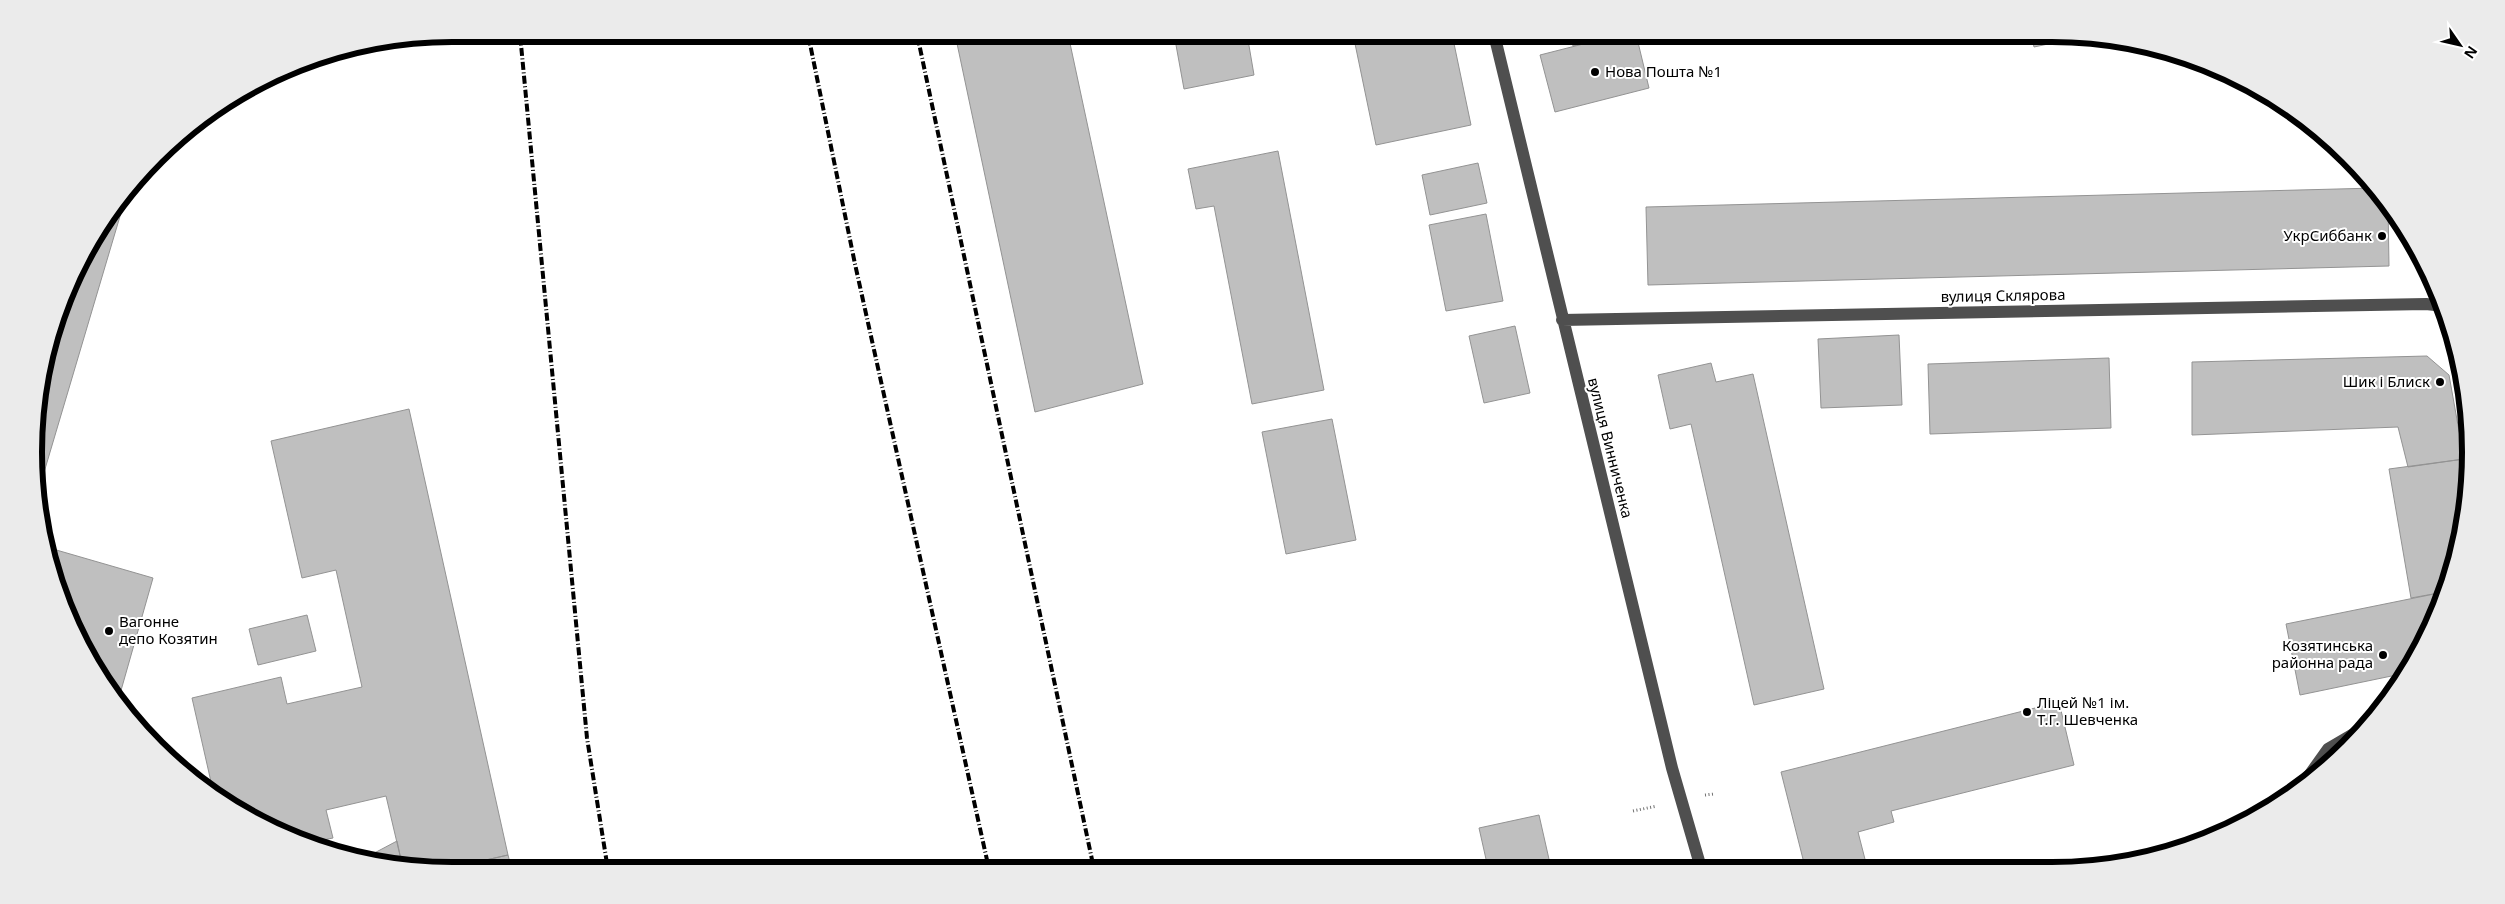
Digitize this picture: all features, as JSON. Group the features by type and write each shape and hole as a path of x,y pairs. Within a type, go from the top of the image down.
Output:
{"street":[{"name":"вулиця Винниченка","path":"1496,42 1672,768 1699,862"},
{"name":"вулиця Склярова","path":"1562,320 2416,304 2435,305"},
{"path":"2316,765 2328,749 2346,738"}],"building":[{"path":"957,42 1070,42 1143,384 1035,412"},
{"path":"1175,42 1248,42 1254,75 1184,89"},
{"path":"1355,42 1454,42 1471,125 1376,145"},
{"path":"1572,42 1591,42 1573,46"},
{"name":"Нова Пошта №1","path":"1591,42 1638,42 1649,88 1555,112 1540,55"},
{"path":"2033,42 2057,42 2034,47"},
{"path":"1278,151 1324,390 1252,404 1214,206 1196,209 1188,169"},
{"path":"1478,163 1487,203 1430,215 1422,175"},
{"path":"2366,188 2388,217 2389,266 1648,285 1646,207"},
{"path":"122,210 43,476 43,425 50,372 56,346 64,320 85,271 97,247"},
{"path":"1486,214 1503,301 1446,311 1429,225"},
{"path":"1515,326 1530,393 1484,403 1469,336"},
{"path":"1899,335 1902,405 1821,408 1818,339"},
{"path":"2427,356 2449,375 2462,448 2462,459 2408,467 2398,427 2192,435 2192,362"},
{"path":"2109,358 2111,428 1930,434 1928,364"},
{"path":"1711,363 1716,382 1753,374 1824,689 1754,705 1691,424 1670,429 1658,375"},
{"path":"409,409 508,855 477,862 425,861 401,858 386,796 326,810 333,838 321,840 247,807 211,783 192,698 281,677 287,704 362,687 336,570 302,578 271,441"},
{"path":"1332,419 1356,540 1286,554 1262,432"},
{"path":"2462,459 2462,479 2455,532 2437,593 2411,598 2389,469"},
{"name":"Вагонне депо Козятин","path":"54,549 153,578 121,692 97,657 85,633 64,584"},
{"path":"2437,593 2408,657 2396,675 2300,695 2286,624"},
{"path":"307,615 316,651 258,665 249,629"},
{"path":"2059,702 2074,765 1891,811 1894,822 1858,832 1866,862 1804,862 1781,772"},
{"path":"1539,815 1550,862 1487,862 1479,828"},
{"path":"397,841 401,858 399,858 372,854"},
{"path":"508,855 510,862 477,862"}],"railway":[{"path":"521,42 587,738 607,862"},
{"path":"810,42 855,264 987,862"},
{"path":"919,42 1093,862"}],"place":[{"name":"Нова Пошта №1","path":"1595,72"},
{"name":"УкрСиббанк","path":"2382,236"},
{"name":"Шик і Блиск","path":"2440,382"},
{"name":"Вагонне депо Козятин","path":"109,631"},
{"name":"Козятинська районна рада","path":"2383,655"},
{"name":"Ліцей №1 ім. Т.Г. Шевченка","path":"2027,712"}]}
